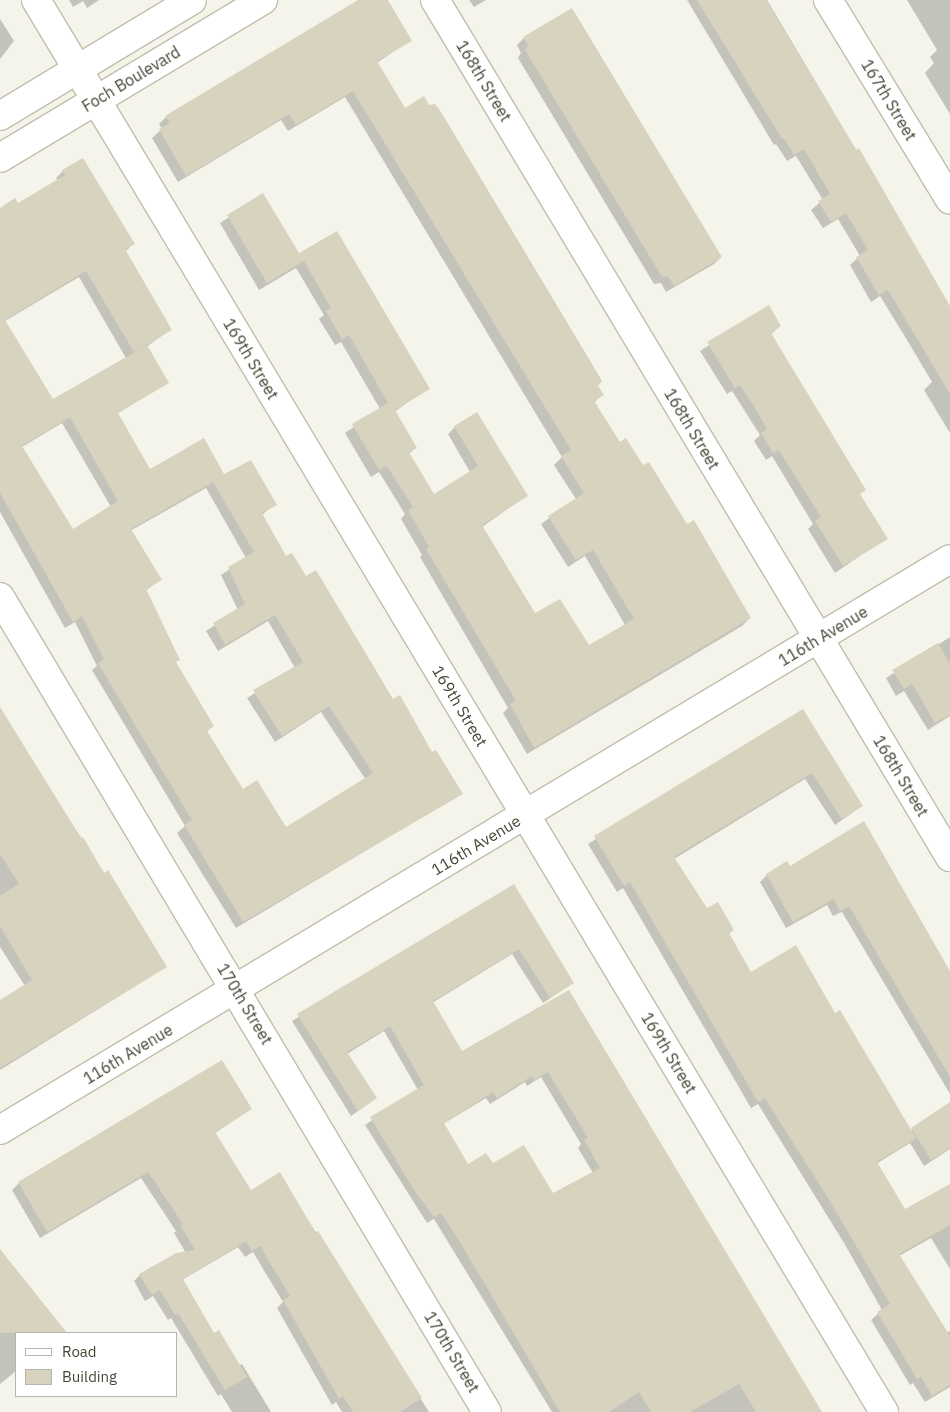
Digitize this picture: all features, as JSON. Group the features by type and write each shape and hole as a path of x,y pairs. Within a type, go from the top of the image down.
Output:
{"street":[{"name":"169th Street","path":"36,0 884,1412"},
{"path":"0,116 192,0"},
{"name":"Foch Boulevard","path":"0,158 263,0"},
{"name":"168th Street","path":"435,0 950,857"},
{"name":"167th Street","path":"828,0 950,200"},
{"name":"116th Avenue","path":"0,1130 950,559"},
{"name":"170th Street","path":"0,597 237,989 487,1412"}],"building":[{"path":"358,0 388,0 412,41 377,61 405,108 424,96 429,105 435,104 441,112 602,381 598,386 604,395 594,401 620,442 626,438 643,465 649,462 687,524 694,520 751,618 534,748 510,704 516,701 426,549 429,547 408,510 413,507 387,466 379,470 352,424 388,403 349,335 342,339 326,311 331,308 304,261 267,283 227,215 263,193 299,253 337,231 430,389 395,410 417,448 409,452 434,494 478,466 454,426 477,412 528,496 482,525 535,613 560,599 589,645 634,619 593,550 576,560 548,516 584,493 561,456 571,450 353,91 296,125 289,114 186,176 159,129 170,123 165,116"},
{"path":"697,0 766,0 856,150 859,148 950,306 950,394 888,290 879,295 856,257 868,250 846,213 831,222 818,201 830,194 804,149 794,155 784,138 782,139"},
{"path":"572,8 722,257 674,286 668,276 662,277 525,50 528,45 523,37"},
{"path":"83,158 135,244 125,249 172,330 134,352 86,271 5,320 53,399 147,345 169,383 118,413 150,469 204,438 224,474 251,460 277,505 262,513 286,556 292,553 306,576 316,570 393,699 400,695 432,752 436,750 463,794 243,922 184,825 192,820 98,663 104,659 82,616 73,622 0,493 0,208 15,198 18,203 65,175 62,170","holes":["70,417 118,501 73,529 22,446","213,482 254,552 228,567 245,604 213,623 225,645 275,615 303,662 253,690 261,703 282,736 329,706 373,773 286,827 257,780 243,789 207,731 214,726 176,662 180,660 146,589 162,580 131,529"]},
{"path":"769,305 781,326 771,333 866,490 860,494 888,539 843,566 815,521 821,517 779,450 773,453 761,433 767,429 754,406 740,385 735,388 707,342"},
{"path":"938,643 950,664 950,715 935,723 912,684 904,689 892,670"},
{"path":"0,707 104,873 108,870 167,967 0,1068 0,1000 32,980 0,926 0,896 19,884 0,854"},
{"path":"803,709 863,806 842,819 812,773 674,857 707,908 718,902 734,930 729,933 751,972 796,945 835,1013 840,1010 916,1138 877,1162 905,1209 950,1184 950,1225 899,1254 950,1336 950,1385 932,1396 921,1377 917,1379 877,1312 890,1304 831,1203 765,1098 758,1102 630,882 624,886 594,836"},
{"path":"864,821 950,971 950,1077 849,906 840,911 834,899 793,922 766,874 787,861 790,866"},
{"path":"514,884 574,983 550,998 519,949 433,1001 462,1051 569,990 822,1412 756,1412 739,1384 690,1412 651,1412 639,1392 609,1412 560,1412 460,1242 441,1213 434,1217 414,1190 370,1117 424,1085 390,1026 347,1052 377,1098 358,1111 297,1014","holes":["548,1072 588,1138 584,1140 600,1168 553,1193 524,1145 493,1163 486,1153 468,1164 444,1123 493,1092 497,1098 532,1076 534,1080"]},
{"path":"222,1060 252,1109 215,1132 251,1190 280,1172 315,1232 318,1231 422,1398 400,1412 353,1412 343,1396 339,1399 283,1300 290,1296 260,1246 252,1251 246,1241 183,1279 214,1333 219,1330 247,1377 225,1390 178,1313 175,1315 160,1290 152,1295 139,1274 176,1253 195,1250 180,1225 183,1224 148,1172 47,1232 18,1182"},
{"path":"950,1102 950,1148 931,1160 911,1128"},
{"path":"0,1249 66,1332 0,1333"}]}
